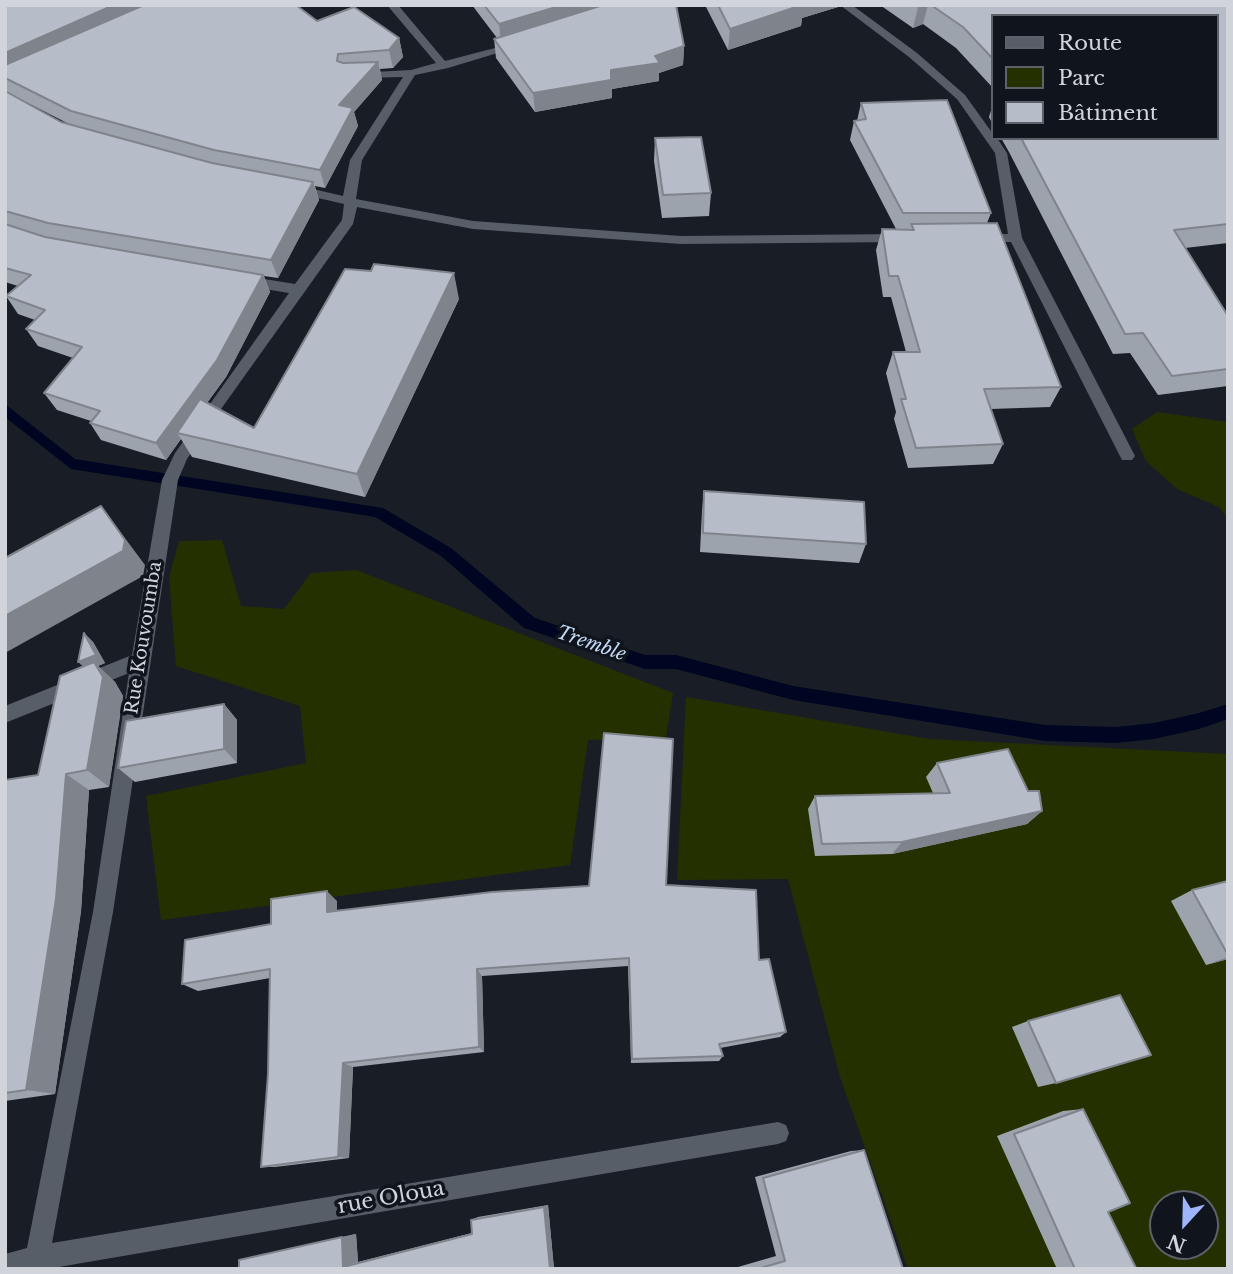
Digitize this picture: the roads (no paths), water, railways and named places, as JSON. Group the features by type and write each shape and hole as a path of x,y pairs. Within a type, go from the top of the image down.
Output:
{"street":[{"path":"392,5 444,66"},
{"path":"845,5 913,55 961,97 1001,153 1015,238 1127,456"},
{"path":"348,76 411,73 535,40"},
{"name":"Rue Kouvoumba","path":"36,1264 103,912 170,480 180,457 302,290 348,221 356,160 411,73"},
{"path":"284,187 349,199 405,214 473,225 668,239 918,238"},
{"path":"973,238 1015,238"},
{"path":"234,279 302,290"},
{"path":"5,715 140,660"},
{"name":"rue Oloua","path":"5,1266 36,1264 778,1133"}],"waterway":[{"name":"Tremble","path":"5,409 71,464 378,512 446,552 530,623 645,662 676,662 793,693 1045,733 1116,735 1154,731 1228,711"}]}
